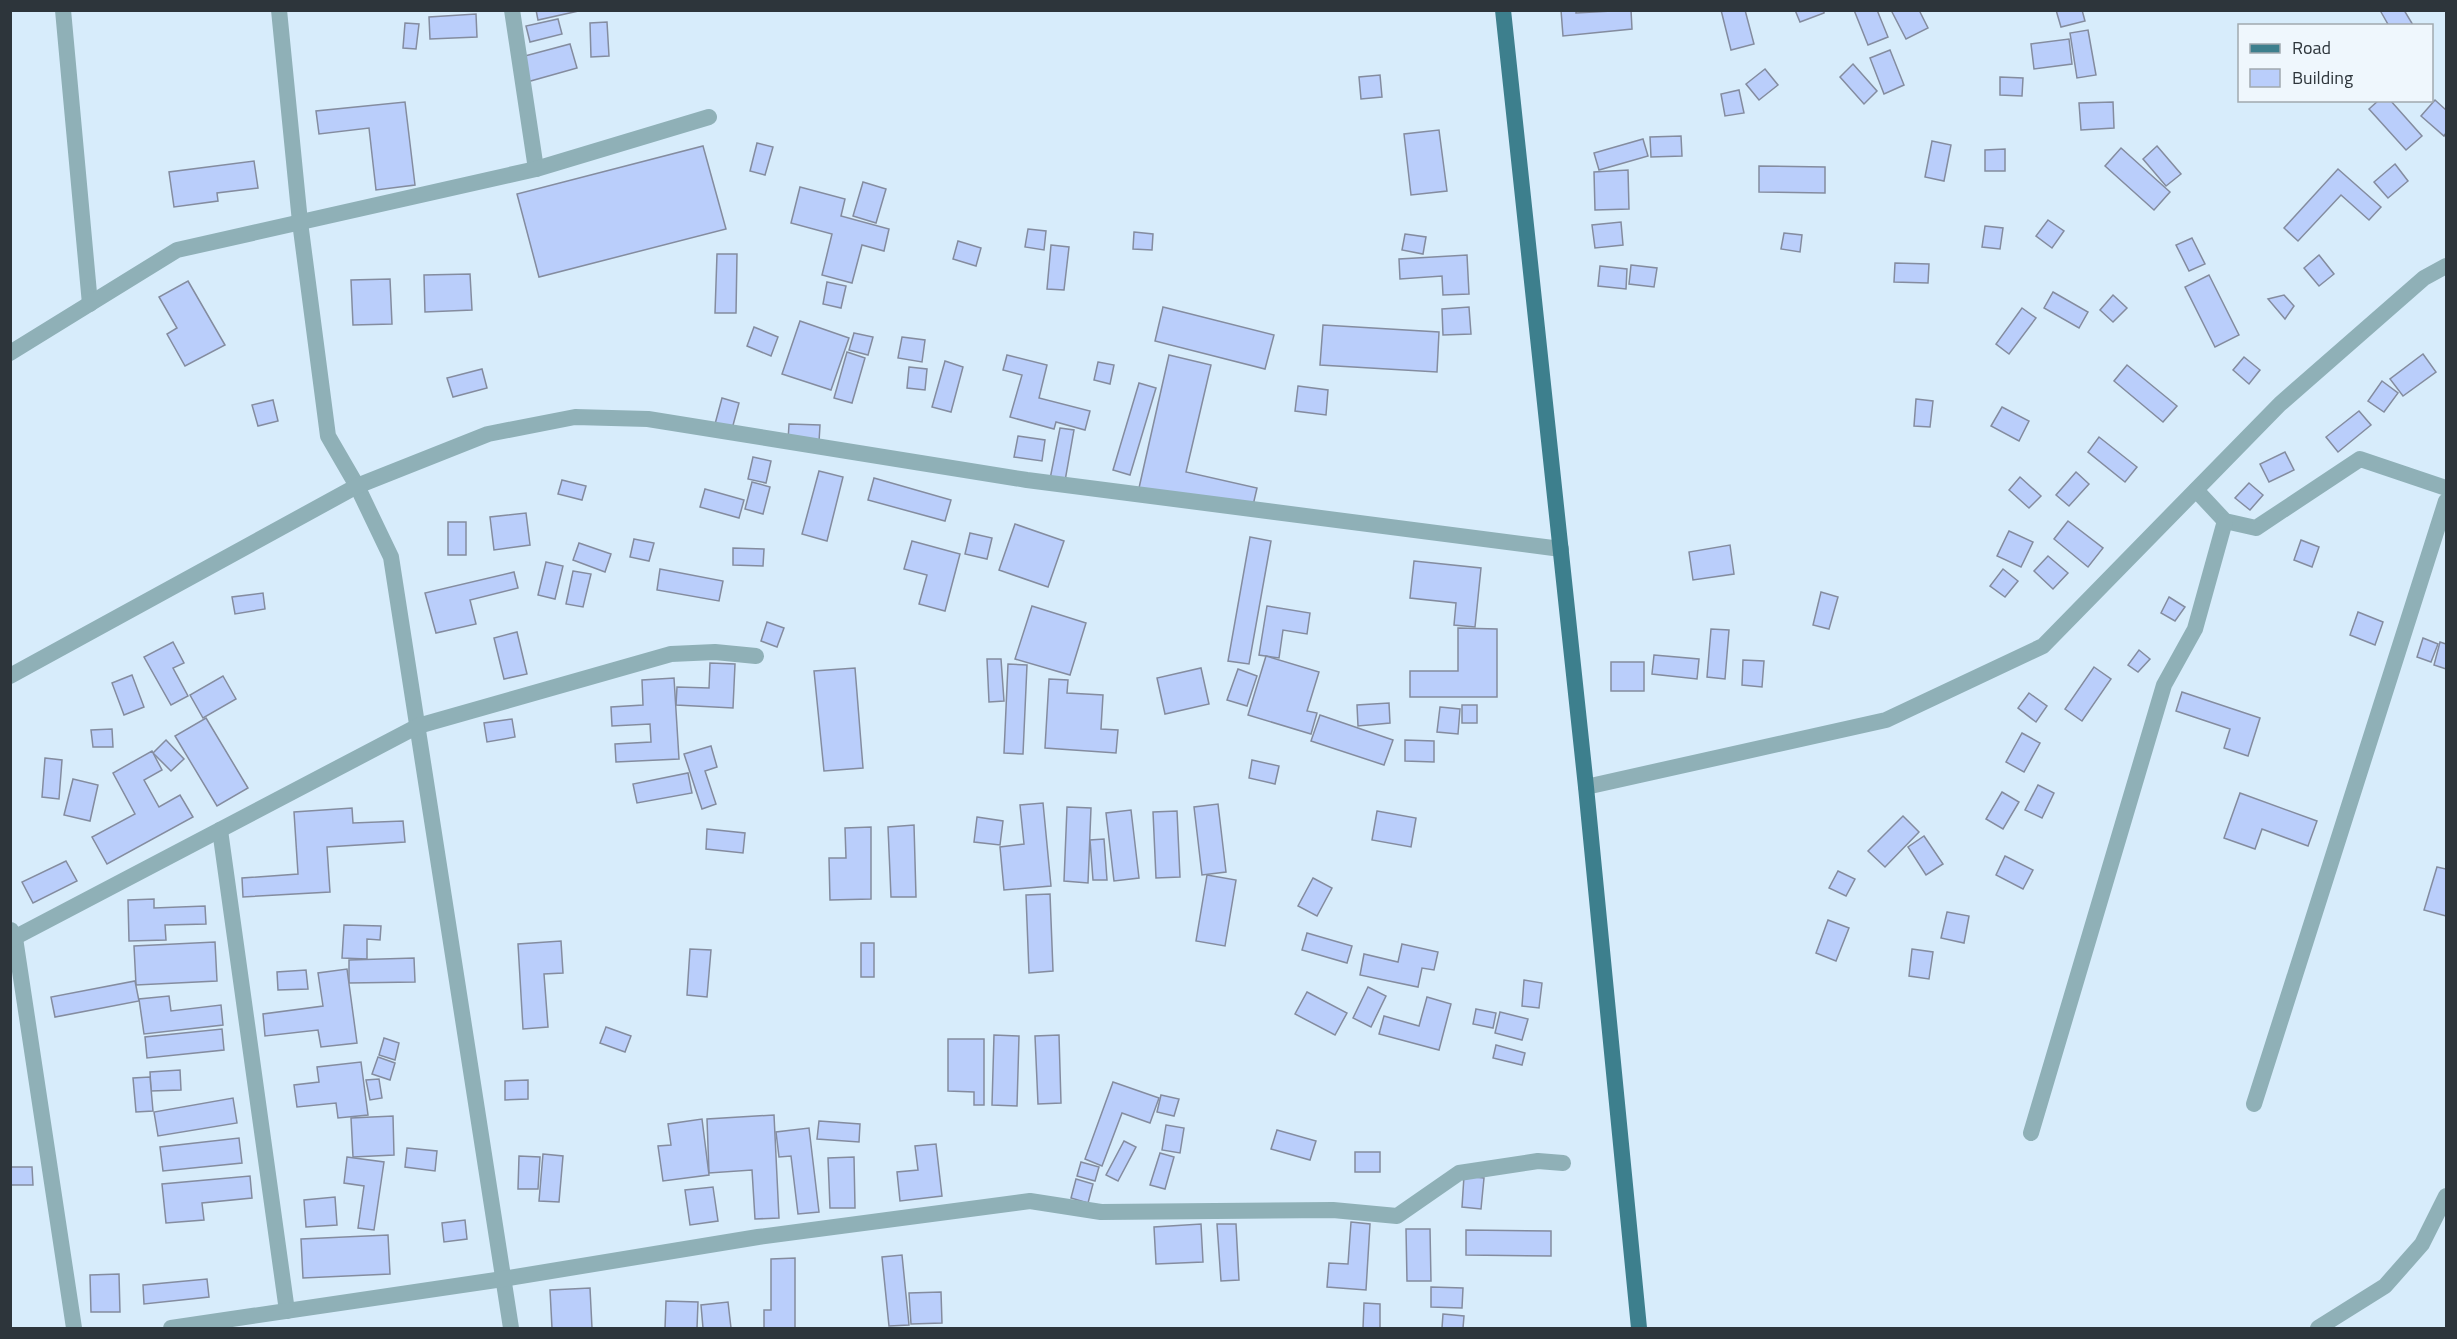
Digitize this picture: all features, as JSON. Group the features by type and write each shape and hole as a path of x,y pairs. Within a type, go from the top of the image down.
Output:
{"main road":[{"path":"1503,10 1586,787 1639,1329"}],"street":[{"path":"63,10 90,304"},
{"path":"279,10 300,222 328,436 357,486 391,557 511,1329"},
{"path":"512,10 536,170"},
{"path":"10,353 177,250 536,170 709,117"},
{"path":"1586,787 1886,720 2043,646 2280,405 2424,278 2446,266"},
{"path":"10,676 357,486 488,434 575,417 648,419 1027,480 1561,549"},
{"path":"2196,490 2225,521 2256,528 2360,459 2446,488"},
{"path":"2254,1104 2446,501"},
{"path":"2031,1133 2164,685 2195,630 2225,521"},
{"path":"74,1329 12,935 220,830 418,726 671,654 715,652 756,656"},
{"path":"220,830 287,1311"},
{"path":"171,1329 503,1279 758,1237 1030,1201 1101,1212 1334,1210 1397,1216 1459,1173 1538,1161 1563,1163"},
{"path":"2330,1326 2385,1286 2422,1244 2446,1196"}],"building":[{"path":"536,10 583,10 538,20"},
{"path":"1561,10 1576,10 1576,13 1631,10 1632,29 1563,36"},
{"path":"1721,10 1745,10 1754,44 1731,50"},
{"path":"1795,10 1824,10 1824,13 1800,22"},
{"path":"1854,10 1877,10 1888,37 1868,45"},
{"path":"1891,10 1919,10 1928,28 1906,39"},
{"path":"2056,10 2082,10 2085,21 2061,27"},
{"path":"2383,10 2404,10 2412,24 2388,24 2381,12"},
{"path":"476,14 477,37 430,39 429,17"},
{"path":"558,19 562,34 530,42 526,26"},
{"path":"607,22 609,56 591,57 590,23"},
{"path":"405,23 419,24 416,49 403,48"},
{"path":"2088,30 2096,75 2077,78 2070,33"},
{"path":"2069,39 2072,64 2034,69 2031,44"},
{"path":"570,44 577,68 527,82 521,57"},
{"path":"1890,50 1904,85 1884,94 1870,58"},
{"path":"1853,64 1877,91 1864,104 1840,77"},
{"path":"1765,69 1778,85 1759,100 1746,84"},
{"path":"1380,75 1382,97 1361,99 1359,77"},
{"path":"2000,77 2023,78 2022,96 2000,95"},
{"path":"1739,90 1744,113 1725,116 1721,94"},
{"path":"2435,100 2446,110 2444,136 2421,116"},
{"path":"405,102 415,185 376,190 369,128 319,134 316,111"},
{"path":"2113,102 2114,128 2081,130 2079,103"},
{"path":"2377,102 2392,102 2422,136 2406,150 2369,109"},
{"path":"1439,130 1447,191 1411,195 1404,134"},
{"path":"1681,136 1682,156 1651,157 1650,137"},
{"path":"1643,139 1648,156 1599,170 1594,153"},
{"path":"1932,141 1951,145 1944,181 1925,177"},
{"path":"757,143 773,147 765,175 750,171"},
{"path":"703,146 726,229 539,277 517,194"},
{"path":"2157,146 2181,174 2166,186 2143,159"},
{"path":"2121,148 2170,192 2154,210 2105,166"},
{"path":"2005,149 2005,171 1985,171 1985,150"},
{"path":"254,161 258,188 217,193 218,201 174,207 169,172"},
{"path":"2395,164 2408,181 2388,198 2374,182"},
{"path":"1759,166 1825,167 1825,193 1759,192"},
{"path":"2338,169 2381,207 2369,220 2341,195 2298,241 2284,228"},
{"path":"1628,170 1629,209 1595,210 1594,172"},
{"path":"863,182 886,189 876,223 853,216"},
{"path":"800,187 845,199 841,216 889,229 884,251 862,245 852,283 822,275 832,234 791,223"},
{"path":"2048,220 2064,231 2052,248 2036,236"},
{"path":"1621,222 1623,245 1595,248 1592,225"},
{"path":"1985,226 2003,228 2000,249 1982,247"},
{"path":"1028,229 1046,231 1044,250 1025,247"},
{"path":"1134,232 1153,234 1152,250 1133,249"},
{"path":"1784,233 1802,235 1800,252 1781,249"},
{"path":"1405,234 1426,237 1423,254 1402,250"},
{"path":"2192,238 2205,264 2189,271 2176,245"},
{"path":"958,241 981,248 976,266 953,259"},
{"path":"1051,245 1069,247 1064,290 1047,289"},
{"path":"717,254 737,254 736,313 715,313"},
{"path":"1467,255 1469,294 1443,295 1442,276 1400,279 1399,259"},
{"path":"2319,255 2334,274 2319,286 2304,268"},
{"path":"1895,263 1929,264 1928,283 1894,282"},
{"path":"1631,265 1657,268 1654,287 1629,284"},
{"path":"1600,266 1627,269 1626,289 1598,286"},
{"path":"470,274 472,310 425,312 424,275"},
{"path":"2209,275 2239,335 2215,347 2185,287"},
{"path":"390,279 392,324 353,325 351,280"},
{"path":"188,281 225,345 185,366 167,334 177,328 159,297"},
{"path":"827,282 846,286 841,308 823,304"},
{"path":"2053,292 2088,312 2079,328 2044,308"},
{"path":"2113,295 2127,308 2113,322 2100,310"},
{"path":"2284,295 2294,306 2285,319 2268,299"},
{"path":"1163,307 1274,335 1265,369 1155,341"},
{"path":"1469,307 1471,334 1443,335 1442,309"},
{"path":"2022,308 2036,318 2009,354 1996,344"},
{"path":"800,321 849,338 831,390 782,374"},
{"path":"1323,325 1439,332 1437,372 1320,365"},
{"path":"754,327 778,337 771,356 747,346"},
{"path":"854,333 873,337 868,355 849,350"},
{"path":"902,337 925,340 922,362 898,358"},
{"path":"847,352 865,358 852,403 834,398"},
{"path":"2423,354 2436,372 2403,396 2390,379"},
{"path":"1007,355 1047,365 1039,398 1090,411 1085,430 1056,422 1054,429 1010,417 1022,375 1003,370"},
{"path":"1169,355 1211,365 1186,472 1257,488 1251,514 1139,488"},
{"path":"2244,357 2260,370 2249,384 2233,370"},
{"path":"945,361 963,367 951,412 932,407"},
{"path":"1098,362 1114,365 1110,384 1094,380"},
{"path":"2127,365 2177,406 2163,422 2114,381"},
{"path":"909,367 927,369 925,390 907,388"},
{"path":"482,369 487,388 453,397 447,378"},
{"path":"2382,381 2398,393 2384,412 2368,401"},
{"path":"1139,383 1156,388 1130,475 1113,470"},
{"path":"1298,386 1328,390 1326,415 1295,411"},
{"path":"722,398 739,403 732,429 715,424"},
{"path":"1916,399 1933,401 1930,427 1914,426"},
{"path":"273,400 278,421 258,426 252,405"},
{"path":"2002,407 2029,421 2019,441 1991,426"},
{"path":"2359,411 2371,425 2338,452 2326,437"},
{"path":"789,424 820,425 819,442 788,441"},
{"path":"1060,428 1074,430 1065,481 1050,479"},
{"path":"1018,436 1045,440 1042,461 1014,457"},
{"path":"2099,437 2137,467 2125,482 2088,452"},
{"path":"2285,452 2294,470 2269,482 2260,464"},
{"path":"753,457 771,461 766,483 748,479"},
{"path":"819,471 843,477 827,541 802,534"},
{"path":"2076,472 2089,484 2069,506 2056,495"},
{"path":"2020,477 2041,496 2029,508 2009,490"},
{"path":"874,478 951,500 945,521 868,500"},
{"path":"562,480 586,486 582,500 558,494"},
{"path":"752,482 770,487 763,514 745,509"},
{"path":"2249,483 2263,495 2250,510 2235,498"},
{"path":"705,489 744,500 739,518 700,507"},
{"path":"526,513 530,545 494,550 490,517"},
{"path":"2068,521 2103,548 2088,567 2054,539"},
{"path":"448,522 466,522 466,555 448,555"},
{"path":"1015,524 1064,541 1048,587 999,570"},
{"path":"2009,531 2033,542 2021,567 1997,556"},
{"path":"970,533 992,538 987,559 965,554"},
{"path":"1250,537 1271,541 1249,664 1228,661"},
{"path":"634,539 654,543 649,561 630,557"},
{"path":"2301,540 2319,547 2312,567 2294,560"},
{"path":"912,541 960,554 945,611 919,604 927,575 904,569"},
{"path":"579,543 611,554 605,572 573,560"},
{"path":"1730,545 1734,574 1693,580 1689,552"},
{"path":"733,548 764,549 763,566 733,565"},
{"path":"2048,556 2068,573 2053,589 2034,571"},
{"path":"1414,561 1481,568 1475,627 1454,625 1456,603 1410,598"},
{"path":"546,562 563,566 555,599 538,595"},
{"path":"660,569 723,581 719,601 657,590"},
{"path":"2003,569 2018,581 2005,597 1990,586"},
{"path":"573,571 591,574 583,607 566,604"},
{"path":"514,572 518,588 470,600 476,624 436,633 425,593"},
{"path":"1821,592 1838,597 1829,629 1813,625"},
{"path":"263,593 265,609 235,614 232,597"},
{"path":"2169,597 2185,607 2175,621 2161,613"},
{"path":"1032,606 1086,623 1070,675 1015,659"},
{"path":"1267,606 1310,613 1307,634 1283,630 1279,658 1259,655"},
{"path":"2358,612 2383,622 2375,645 2350,635"},
{"path":"767,622 784,628 777,647 761,641"},
{"path":"1458,628 1497,629 1497,697 1410,697 1410,671 1458,671"},
{"path":"1711,629 1729,630 1725,679 1707,677"},
{"path":"517,632 527,674 504,679 494,638"},
{"path":"2423,638 2438,644 2431,662 2417,657"},
{"path":"173,642 184,663 173,668 188,696 171,705 144,657"},
{"path":"2440,642 2446,644 2446,669 2434,665"},
{"path":"2139,650 2150,659 2138,672 2128,665"},
{"path":"1654,655 1699,659 1697,679 1652,674"},
{"path":"1266,656 1319,672 1307,711 1317,713 1311,734 1248,715"},
{"path":"987,659 1001,659 1004,701 989,702"},
{"path":"1743,660 1764,661 1762,687 1742,685"},
{"path":"1611,662 1644,662 1644,691 1611,691"},
{"path":"710,663 735,664 733,708 676,705 677,687 709,688"},
{"path":"1008,664 1027,665 1023,754 1004,753"},
{"path":"2094,667 2111,679 2082,721 2065,709"},
{"path":"855,668 863,768 824,771 814,671"},
{"path":"1201,668 1209,704 1165,714 1157,678"},
{"path":"1238,669 1257,676 1247,706 1227,700"},
{"path":"132,675 144,707 124,715 112,683"},
{"path":"223,676 236,699 203,718 190,695"},
{"path":"674,678 679,759 616,762 615,744 651,742 650,724 612,726 611,707 643,705 642,680"},
{"path":"1049,679 1068,680 1067,693 1103,695 1101,729 1118,730 1116,753 1045,748"},
{"path":"2182,692 2260,718 2248,756 2224,748 2230,729 2176,711"},
{"path":"2029,693 2047,706 2036,722 2018,708"},
{"path":"1389,703 1390,723 1358,726 1357,705"},
{"path":"1462,705 1477,705 1477,723 1462,723"},
{"path":"1440,707 1460,709 1458,734 1437,732"},
{"path":"1320,715 1393,740 1384,765 1311,741"},
{"path":"206,718 248,788 217,806 175,736"},
{"path":"512,719 515,737 487,742 484,723"},
{"path":"112,729 113,747 93,747 91,730"},
{"path":"2022,733 2040,743 2024,772 2006,762"},
{"path":"166,740 184,759 171,771 153,753"},
{"path":"1405,740 1434,741 1434,762 1405,761"},
{"path":"711,746 717,767 705,771 716,804 702,809 684,754"},
{"path":"152,751 162,770 144,780 159,807 180,795 193,817 107,864 92,837 135,814 113,773"},
{"path":"45,758 62,760 59,799 42,797"},
{"path":"1252,760 1279,766 1275,784 1249,778"},
{"path":"688,773 692,793 637,803 633,784"},
{"path":"73,779 98,785 90,821 64,815"},
{"path":"2038,785 2054,793 2042,818 2025,810"},
{"path":"2002,792 2019,802 2003,829 1986,819"},
{"path":"2240,793 2317,821 2308,846 2262,829 2255,849 2224,838"},
{"path":"1043,803 1051,886 1004,890 1000,847 1024,844 1020,805"},
{"path":"1218,804 1226,872 1202,875 1194,807"},
{"path":"1067,807 1091,808 1088,883 1064,881"},
{"path":"352,808 353,823 403,821 405,842 327,847 330,892 243,897 242,878 298,874 294,812"},
{"path":"1131,810 1139,878 1114,881 1106,813"},
{"path":"1177,811 1180,877 1156,878 1153,812"},
{"path":"1377,811 1416,818 1411,847 1372,840"},
{"path":"1903,816 1919,832 1885,867 1868,851"},
{"path":"977,817 1003,821 1000,845 974,842"},
{"path":"914,825 916,897 891,897 888,827"},
{"path":"871,827 871,899 830,900 829,858 846,858 845,828"},
{"path":"707,829 745,833 743,853 706,849"},
{"path":"1924,836 1943,864 1926,875 1908,847"},
{"path":"1104,839 1107,880 1093,880 1090,840"},
{"path":"2005,856 2033,870 2023,889 1996,875"},
{"path":"66,861 77,881 33,903 22,882"},
{"path":"2437,867 2446,869 2446,916 2424,910"},
{"path":"1838,871 1855,879 1846,896 1829,888"},
{"path":"1207,875 1236,880 1225,946 1196,941"},
{"path":"1313,878 1332,888 1317,916 1298,906"},
{"path":"1050,894 1053,971 1029,973 1026,895"},
{"path":"154,899 154,908 205,906 206,924 165,925 166,940 129,941 128,900"},
{"path":"1947,912 1969,916 1964,943 1941,938"},
{"path":"1828,920 1849,928 1836,961 1816,953"},
{"path":"344,925 381,926 380,940 367,939 367,959 342,958"},
{"path":"1307,933 1352,946 1347,963 1302,950"},
{"path":"561,941 563,973 544,974 548,1027 523,1029 518,944"},
{"path":"215,942 217,981 136,985 134,946"},
{"path":"861,943 874,943 874,977 861,977"},
{"path":"1402,944 1438,952 1434,970 1422,968 1418,987 1360,975 1364,954 1398,962"},
{"path":"690,949 711,950 707,997 687,995"},
{"path":"1912,949 1933,952 1929,979 1909,976"},
{"path":"414,958 415,982 349,983 349,960"},
{"path":"347,969 357,1043 321,1047 318,1030 265,1036 263,1014 323,1006 318,973"},
{"path":"306,970 308,989 278,990 277,972"},
{"path":"1524,980 1542,983 1539,1008 1522,1006"},
{"path":"135,981 139,1001 55,1017 51,997"},
{"path":"1368,987 1386,996 1371,1027 1353,1018"},
{"path":"1307,992 1347,1013 1335,1035 1295,1014"},
{"path":"169,996 171,1011 221,1005 223,1025 144,1034 139,999"},
{"path":"1427,997 1451,1004 1439,1050 1379,1034 1384,1016 1419,1026"},
{"path":"1476,1009 1496,1013 1493,1028 1473,1024"},
{"path":"1500,1012 1528,1019 1522,1040 1495,1033"},
{"path":"606,1027 631,1036 625,1052 600,1043"},
{"path":"222,1029 224,1050 147,1058 145,1037"},
{"path":"994,1035 1019,1036 1017,1106 992,1105"},
{"path":"1059,1035 1061,1103 1038,1104 1035,1036"},
{"path":"384,1038 399,1043 395,1060 379,1055"},
{"path":"948,1039 984,1039 984,1105 974,1105 974,1092 948,1091"},
{"path":"1496,1045 1525,1053 1522,1065 1493,1058"},
{"path":"378,1057 395,1063 390,1080 372,1074"},
{"path":"361,1062 368,1115 338,1118 336,1103 297,1107 294,1085 319,1082 317,1067"},
{"path":"180,1070 181,1090 151,1091 150,1072"},
{"path":"150,1077 153,1111 136,1112 133,1078"},
{"path":"379,1079 382,1098 370,1100 366,1080"},
{"path":"528,1080 528,1099 505,1100 505,1081"},
{"path":"1113,1082 1159,1098 1150,1123 1122,1113 1102,1166 1085,1159"},
{"path":"1161,1095 1179,1099 1174,1116 1157,1112"},
{"path":"233,1098 237,1123 158,1136 154,1112"},
{"path":"774,1115 779,1218 755,1219 752,1170 709,1173 707,1119"},
{"path":"393,1116 394,1155 353,1157 351,1118"},
{"path":"702,1119 709,1175 663,1181 658,1146 671,1145 668,1124"},
{"path":"819,1121 860,1124 859,1142 817,1139"},
{"path":"1166,1125 1184,1128 1180,1153 1162,1150"},
{"path":"809,1128 819,1212 798,1214 791,1156 779,1157 776,1132"},
{"path":"1277,1130 1316,1141 1310,1160 1271,1149"},
{"path":"239,1138 242,1163 163,1171 160,1147"},
{"path":"1124,1141 1136,1147 1118,1181 1106,1175"},
{"path":"936,1144 942,1196 900,1201 897,1172 918,1170 915,1146"},
{"path":"407,1148 437,1151 435,1171 405,1167"},
{"path":"1355,1152 1380,1152 1380,1172 1355,1172"},
{"path":"1160,1153 1174,1157 1165,1189 1150,1185"},
{"path":"543,1154 563,1156 559,1202 539,1201"},
{"path":"519,1156 540,1157 538,1189 518,1189"},
{"path":"347,1157 384,1162 374,1230 358,1228 364,1186 344,1183"},
{"path":"854,1157 855,1208 830,1208 828,1158"},
{"path":"1081,1162 1099,1167 1095,1181 1077,1176"},
{"path":"10,1167 32,1167 33,1185 10,1185"},
{"path":"250,1176 252,1198 202,1203 204,1220 166,1223 162,1184"},
{"path":"1464,1176 1484,1178 1481,1209 1462,1207"},
{"path":"1076,1179 1093,1184 1088,1203 1071,1198"},
{"path":"713,1187 718,1221 690,1225 685,1190"},
{"path":"335,1197 337,1225 306,1227 304,1200"},
{"path":"465,1220 467,1239 444,1242 442,1223"},
{"path":"1351,1222 1370,1224 1366,1290 1327,1287 1329,1263 1348,1264"},
{"path":"1201,1224 1203,1262 1156,1264 1154,1227"},
{"path":"1217,1224 1236,1224 1239,1280 1221,1281"},
{"path":"1406,1229 1430,1229 1431,1281 1407,1281"},
{"path":"1466,1230 1551,1231 1551,1256 1466,1255"},
{"path":"388,1235 390,1274 303,1278 301,1239"},
{"path":"902,1255 909,1325 889,1326 882,1257"},
{"path":"795,1258 795,1328 764,1328 764,1310 771,1310 771,1259"},
{"path":"119,1274 120,1312 91,1312 90,1275"},
{"path":"207,1279 209,1297 144,1304 143,1285"},
{"path":"1431,1287 1463,1288 1462,1308 1431,1307"},
{"path":"590,1288 592,1328 552,1328 550,1290"},
{"path":"941,1292 942,1323 911,1324 909,1293"},
{"path":"666,1301 698,1302 697,1328 665,1328"},
{"path":"728,1302 731,1328 703,1328 701,1305"},
{"path":"1364,1303 1380,1304 1380,1328 1363,1328"},
{"path":"1443,1314 1464,1316 1463,1328 1442,1328"}]}
